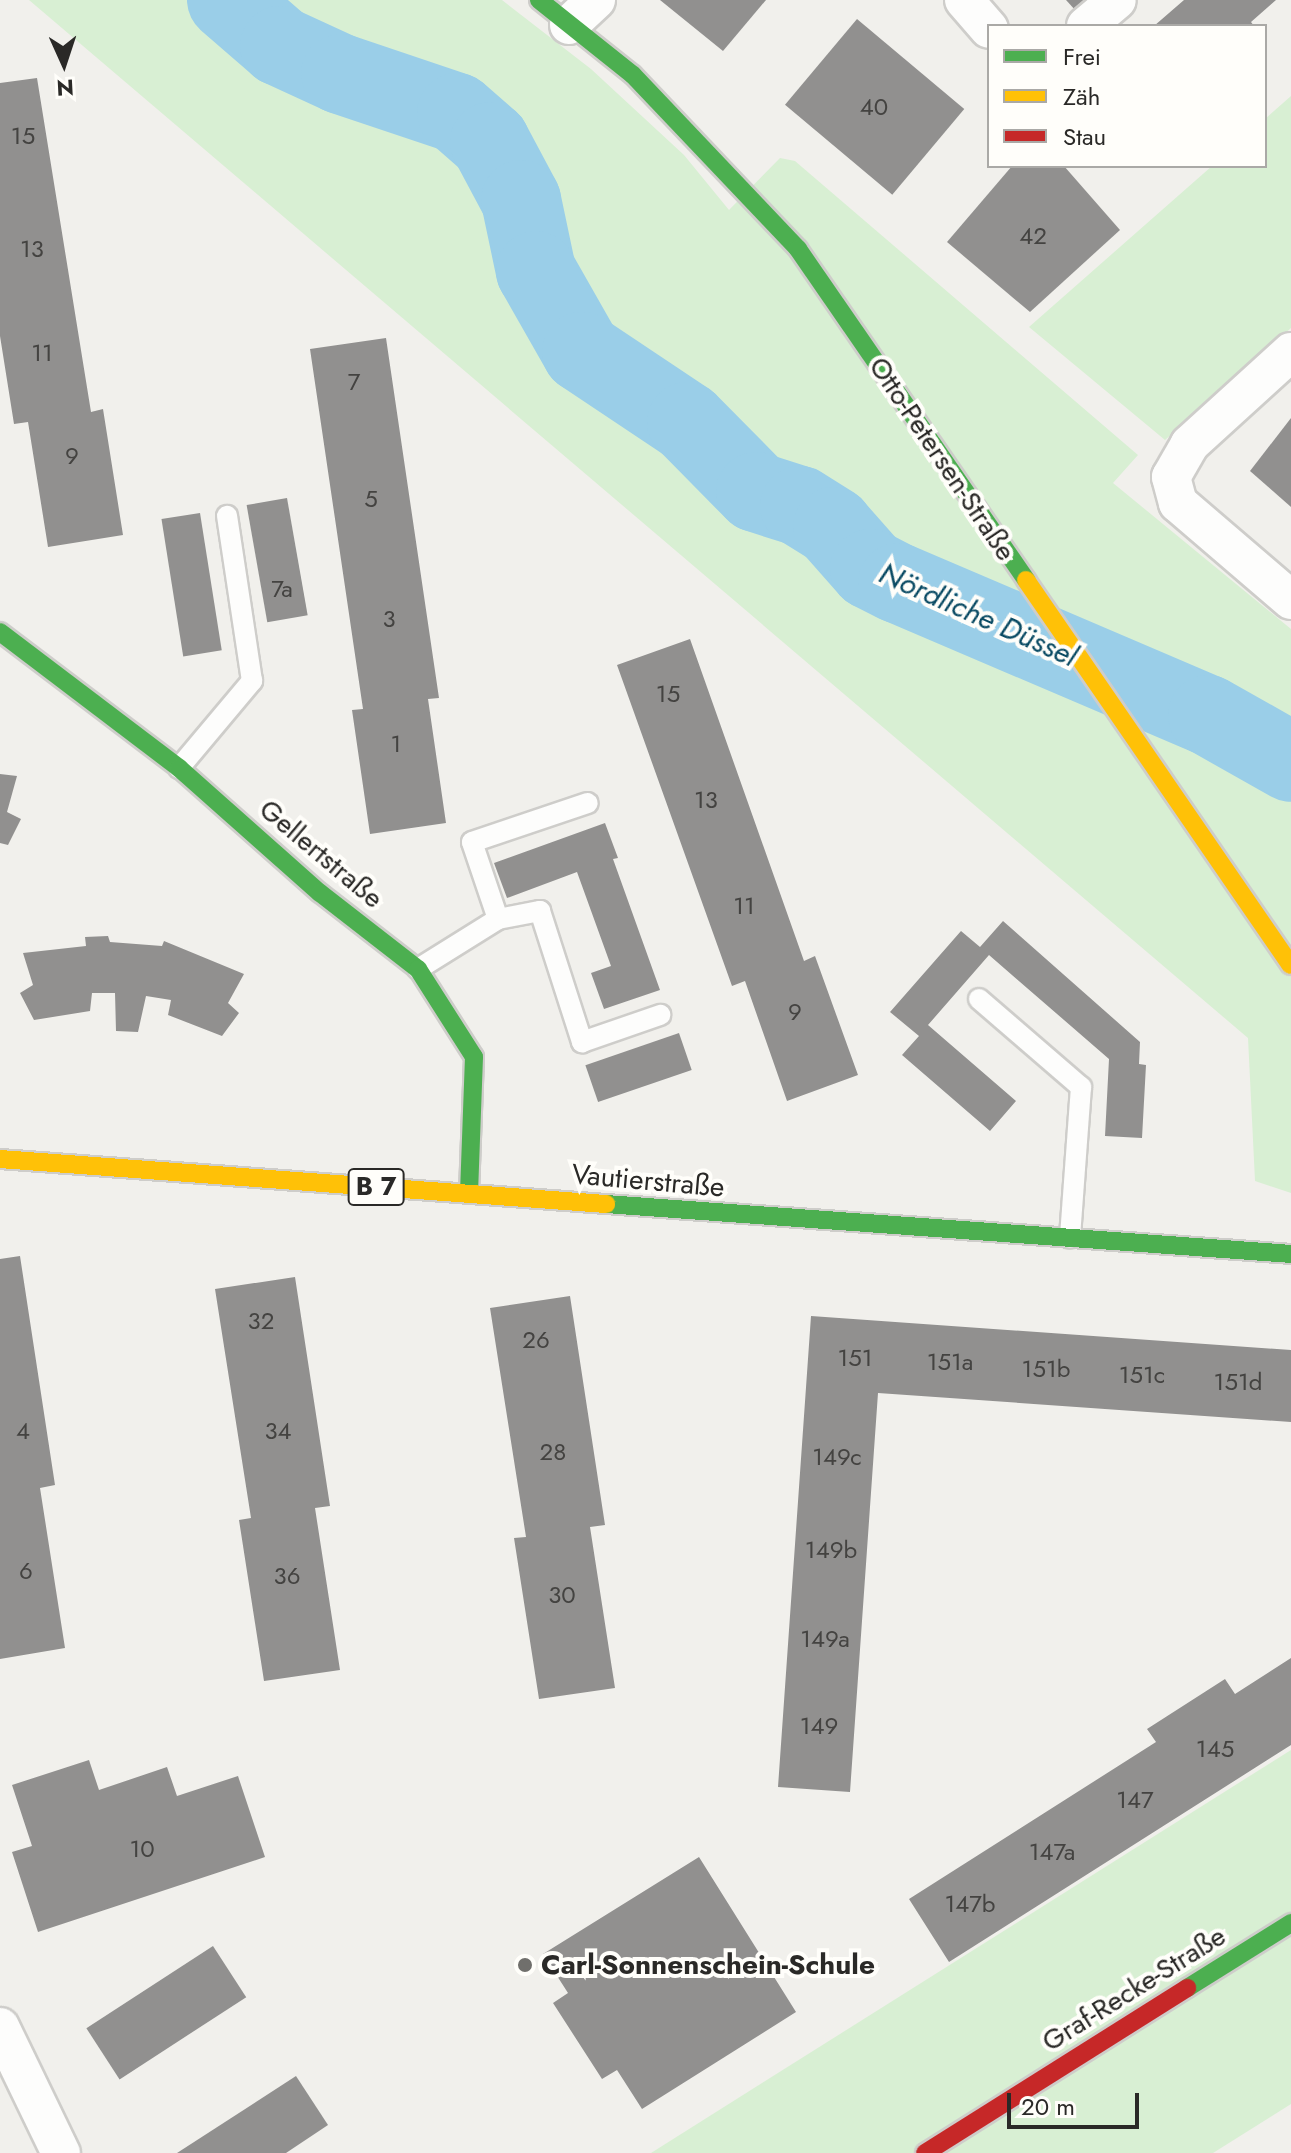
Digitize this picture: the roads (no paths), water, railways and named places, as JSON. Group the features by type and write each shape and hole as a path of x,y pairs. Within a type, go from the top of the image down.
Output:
{"street":[{"name":"Otto-Petersen-Straße","path":"539,0 582,12 633,75 721,162 798,249 1022,580 1291,965"},
{"path":"964,0 987,27"},
{"path":"1088,24 1117,0"},
{"path":"1291,352 1190,444 1173,470 1171,488 1178,503 1291,600"},
{"name":"Gellertstraße","path":"0,632 179,768 320,893 418,969 450,1012 474,1057 469,1194"},
{"name":"Vautierstraße","path":"0,1159 1291,1254"},
{"path":"1245,1251 1291,1230"},
{"name":"Graf-Recke-Straße","path":"925,2153 1291,1923"},
{"path":"0,2027 61,2153"}],"lane":[{"path":"179,768 252,681 227,516"},
{"path":"498,919 472,842 588,803"},
{"path":"418,969 498,919 540,911 582,1042 660,1015"},
{"path":"979,999 1081,1087 1070,1238"}],"waterway":[{"name":"Nördliche Düssel","path":"227,0 280,46 341,74 457,113 490,142 521,200 536,271 582,352 687,422 756,492 800,506 833,527 870,569 1208,715 1291,762"}],"place":[{"name":"Carl-Sonnenschein-Schule","path":"525,1965"}]}
